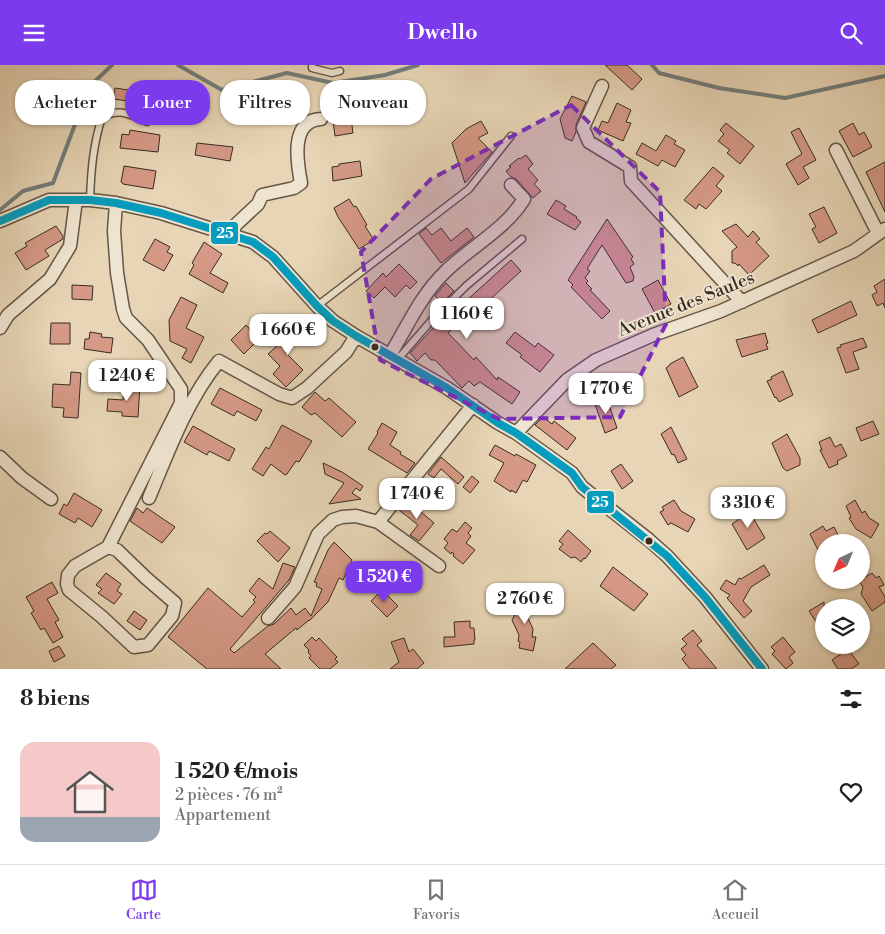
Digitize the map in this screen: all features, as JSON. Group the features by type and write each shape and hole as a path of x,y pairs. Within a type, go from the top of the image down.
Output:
{"street":[{"path":"602,85 583,129 589,142 630,167 631,181 742,301"},
{"path":"227,233 258,204 262,195 294,188 301,183 296,155 300,138 304,125 312,120 320,119"},
{"path":"836,149 882,231"},
{"path":"394,357 431,286 446,270 494,232 521,205 524,199 511,185"},
{"path":"0,221 50,200 90,200 116,203 161,213 253,242 273,257 333,321 473,405 572,473 582,487 650,540 667,556 705,597 762,669"},
{"path":"0,328 8,315 50,279 70,246 76,200"},
{"path":"108,547 117,550 175,603 172,616 148,645 134,647 69,590 67,584 68,575 76,566 108,547 181,403 181,389 148,340 126,318 123,309 117,273 114,231 116,203"},
{"name":"Avenue des Saules","path":"516,433 567,380 596,360 653,335 721,311 854,251 882,231"},
{"path":"149,498 178,429 209,374 219,361 278,394 292,398 307,388 346,353 356,336"},
{"path":"378,522 473,405"},
{"path":"0,457 22,478 51,499"},
{"path":"268,618 295,587 318,534 333,520 342,517 356,517 378,522 439,566"}],"lane":[{"path":"312,65 312,68 332,73 340,71"},
{"path":"90,200 92,159 96,134 102,117 113,112 125,113"},
{"path":"317,306 469,189 511,136"},
{"path":"394,357 466,287 522,239"}],"highlighted area":[{"path":"571,105 660,192 666,324 620,417 499,419 380,360 361,252 431,179"}],"building":[{"path":"605,65 627,65 642,79 632,90"},
{"path":"115,88 125,90 125,101 115,99"},
{"path":"572,96 586,102 576,125 576,132 572,141 565,138 560,119"},
{"path":"617,103 631,110 626,122 631,123 623,141 598,130 602,121 608,123"},
{"path":"481,121 488,133 478,138 492,152 465,183 452,143 466,129"},
{"path":"726,123 754,146 740,164 727,153 730,150 718,141 724,134 720,130"},
{"path":"853,123 859,135 864,132 872,147 853,157 839,131"},
{"path":"334,125 352,125 353,133 335,136"},
{"path":"799,128 816,160 803,167 809,178 798,185 786,164 802,154 791,132"},
{"path":"130,130 160,135 158,152 120,148 122,134 129,135"},
{"path":"666,135 676,141 674,144 685,150 675,167 662,160 658,166 636,154 642,143 656,151"},
{"path":"197,143 233,147 230,161 195,155"},
{"path":"526,155 533,164 528,169 538,180 534,184 541,191 533,198 506,171 519,158"},
{"path":"360,161 362,176 333,181 332,167"},
{"path":"885,162 885,212 866,172"},
{"path":"124,166 156,171 153,189 123,184 121,182"},
{"path":"713,167 724,176 716,186 722,191 706,209 699,204 696,209 684,200"},
{"path":"349,199 354,207 356,206 374,240 359,249 334,208"},
{"path":"556,200 566,206 564,209 577,217 581,222 575,230 547,214"},
{"path":"824,207 837,233 819,243 812,229 816,227 809,214"},
{"path":"607,219 633,257 631,259 634,264 630,267 634,277 633,281 626,283 602,245 587,269 590,271 585,278 588,281 586,283 592,289 590,290 610,311 602,319 571,287 573,285 568,280"},
{"path":"736,224 748,237 753,231 760,239 756,242 769,256 749,275 739,264 738,266 732,263 732,251 737,247 722,231"},
{"path":"56,226 63,239 45,250 49,256 26,270 15,253 27,246 25,243"},
{"path":"426,228 432,235 441,228 451,241 467,228 474,237 441,263 419,234"},
{"path":"155,239 170,247 167,252 173,255 164,271 143,260"},
{"path":"204,242 222,254 210,273 228,283 223,293 189,274 194,265 192,263"},
{"path":"511,260 521,271 471,317 468,314 448,333 474,360 476,357 497,380 498,377 520,392 512,404 480,382 474,386 469,381 462,388 435,360 431,360 425,353 417,361 410,353 461,298 465,302"},
{"path":"399,264 417,282 410,289 406,285 395,297 385,287 374,298 366,291 383,273 386,277"},
{"path":"885,279 885,308 883,303 877,306 872,295 877,292 874,286"},
{"path":"658,280 671,304 655,313 642,289"},
{"path":"446,283 454,291 442,303 435,296"},
{"path":"72,285 93,286 92,300 72,299"},
{"path":"181,297 197,305 186,328 204,337 191,363 182,358 187,349 170,341 169,320"},
{"path":"851,301 857,315 818,333 812,320"},
{"path":"306,320 312,326 285,352 303,370 286,387 273,374 280,366 268,354"},
{"path":"51,323 70,323 70,344 50,344"},
{"path":"246,325 255,335 251,338 255,343 244,354 231,340"},
{"path":"90,332 102,334 101,337 113,338 111,353 84,349 85,339 89,339"},
{"path":"515,332 535,347 538,343 554,355 540,372 520,357 522,355 506,343"},
{"path":"765,333 768,349 742,357 736,340"},
{"path":"863,338 867,347 853,352 859,369 846,373 837,348 841,347 840,345"},
{"path":"683,357 698,387 679,397 666,368"},
{"path":"783,371 793,395 779,402 767,381"},
{"path":"71,372 81,373 78,418 63,417 64,408 52,407 53,384 70,385"},
{"path":"124,384 140,385 138,417 122,416 122,412 107,411 108,399 123,400"},
{"path":"220,388 262,410 256,421 237,411 234,416 211,404"},
{"path":"315,392 325,401 329,398 356,422 342,437 315,413 311,415 302,407"},
{"path":"606,396 617,428 605,433 594,401"},
{"path":"543,417 552,424 554,421 576,438 567,450 535,425"},
{"path":"873,421 879,434 861,441 856,428"},
{"path":"382,423 397,432 390,445 415,463 407,473 368,449"},
{"path":"282,425 312,441 299,462 296,461 287,474 285,475 271,464 263,476 252,469 266,447 269,449"},
{"path":"193,426 235,449 229,461 209,451 207,455 184,442"},
{"path":"671,427 687,459 678,463 661,434"},
{"path":"787,434 800,458 800,465 787,471 783,468 772,443"},
{"path":"830,437 835,447 841,444 847,456 837,461 838,464 829,468 820,450 822,450 819,442"},
{"path":"495,445 536,465 527,482 523,480 516,493 511,490 511,492 494,481 504,463 489,455"},
{"path":"441,457 464,477 458,484 441,469 434,478 428,474"},
{"path":"323,463 342,472 363,486 360,491 356,488 352,493 361,499 329,504 344,483 325,474"},
{"path":"621,464 633,481 622,489 611,471"},
{"path":"472,476 479,482 470,493 463,487"},
{"path":"74,493 102,510 92,527 78,518 75,523 59,514 64,504 67,506"},
{"path":"407,500 434,523 419,541 410,535 418,525 399,510"},
{"path":"674,500 681,511 695,519 688,532 671,523 668,525 660,512 664,510 662,507"},
{"path":"855,500 862,513 865,511 869,518 879,524 871,538 870,534 864,534 856,529 849,518 851,517 846,506"},
{"path":"137,508 143,513 147,508 175,527 162,543 130,521"},
{"path":"745,508 765,538 747,550 732,524 738,520 735,514"},
{"path":"465,522 472,528 468,533 471,536 466,543 475,550 463,564 453,556 452,552 451,554 444,548 448,543 444,539 452,529 457,532"},
{"path":"823,526 826,531 834,527 838,534 815,534 815,544 810,534"},
{"path":"568,530 591,551 581,562 575,557 571,558 559,549 563,544 559,541"},
{"path":"270,531 290,548 278,562 257,541"},
{"path":"334,542 352,560 343,580 339,578 328,602 309,621 297,630 296,628 265,654 281,669 207,669 168,637 208,588 242,617 255,602 253,600 256,597 249,591 259,578 273,589 283,563 295,567 289,580 230,649 234,653 268,626 274,624 291,608 296,615 305,608 311,616 322,589 316,586 317,583 314,582 328,550"},
{"path":"401,563 415,573 406,585 392,575"},
{"path":"764,565 770,575 751,587 743,601 752,611 744,618 727,598 730,595 720,589 726,580 735,585 739,578 741,579"},
{"path":"613,567 648,594 634,611 600,586"},
{"path":"106,573 121,584 117,591 122,594 114,604 98,593 102,589 96,585"},
{"path":"872,573 876,578 879,576 884,585 879,587 885,597 885,602 872,611 870,599 864,599 861,594 862,589 870,589 870,574"},
{"path":"52,582 58,593 47,599 59,620 55,622 63,637 53,643 44,628 41,630 31,613 34,611 26,597"},
{"path":"382,590 398,606 387,617 371,601"},
{"path":"526,596 535,600 527,616 533,629 532,637 536,637 533,651 519,648 519,635 512,620"},
{"path":"815,607 815,620 809,611"},
{"path":"134,611 147,620 140,630 127,621"},
{"path":"470,621 470,628 474,628 474,644 444,647 444,637 455,637 454,622"},
{"path":"693,630 702,641 697,645 717,669 690,669 682,659 686,655 681,649 687,644 682,639"},
{"path":"312,637 316,641 319,638 337,657 335,659 338,662 330,669 320,669 309,658 311,656 308,652 309,650 304,645"},
{"path":"783,637 795,652 789,657 793,663 786,669 772,654 775,651 771,647"},
{"path":"404,638 409,652 413,649 424,663 417,669 390,669 399,662 391,642"},
{"path":"593,643 616,665 611,669 565,669"},
{"path":"59,646 65,656 54,662 49,651"},
{"path":"841,654 852,654 859,664 851,669 838,669 832,660"}],"waterway":[{"path":"0,210 23,191 53,183 89,87 112,65"},
{"path":"178,65 222,90 287,73 333,83 385,75 418,65"},
{"path":"652,65 659,73 719,88 785,98 885,76"}],"transit line":[{"name":"25","path":"0,221 49,200 90,200 116,203 161,213 253,242 273,257 333,321 447,388 516,433 572,473 582,487 667,556 705,597 762,669"}]}
